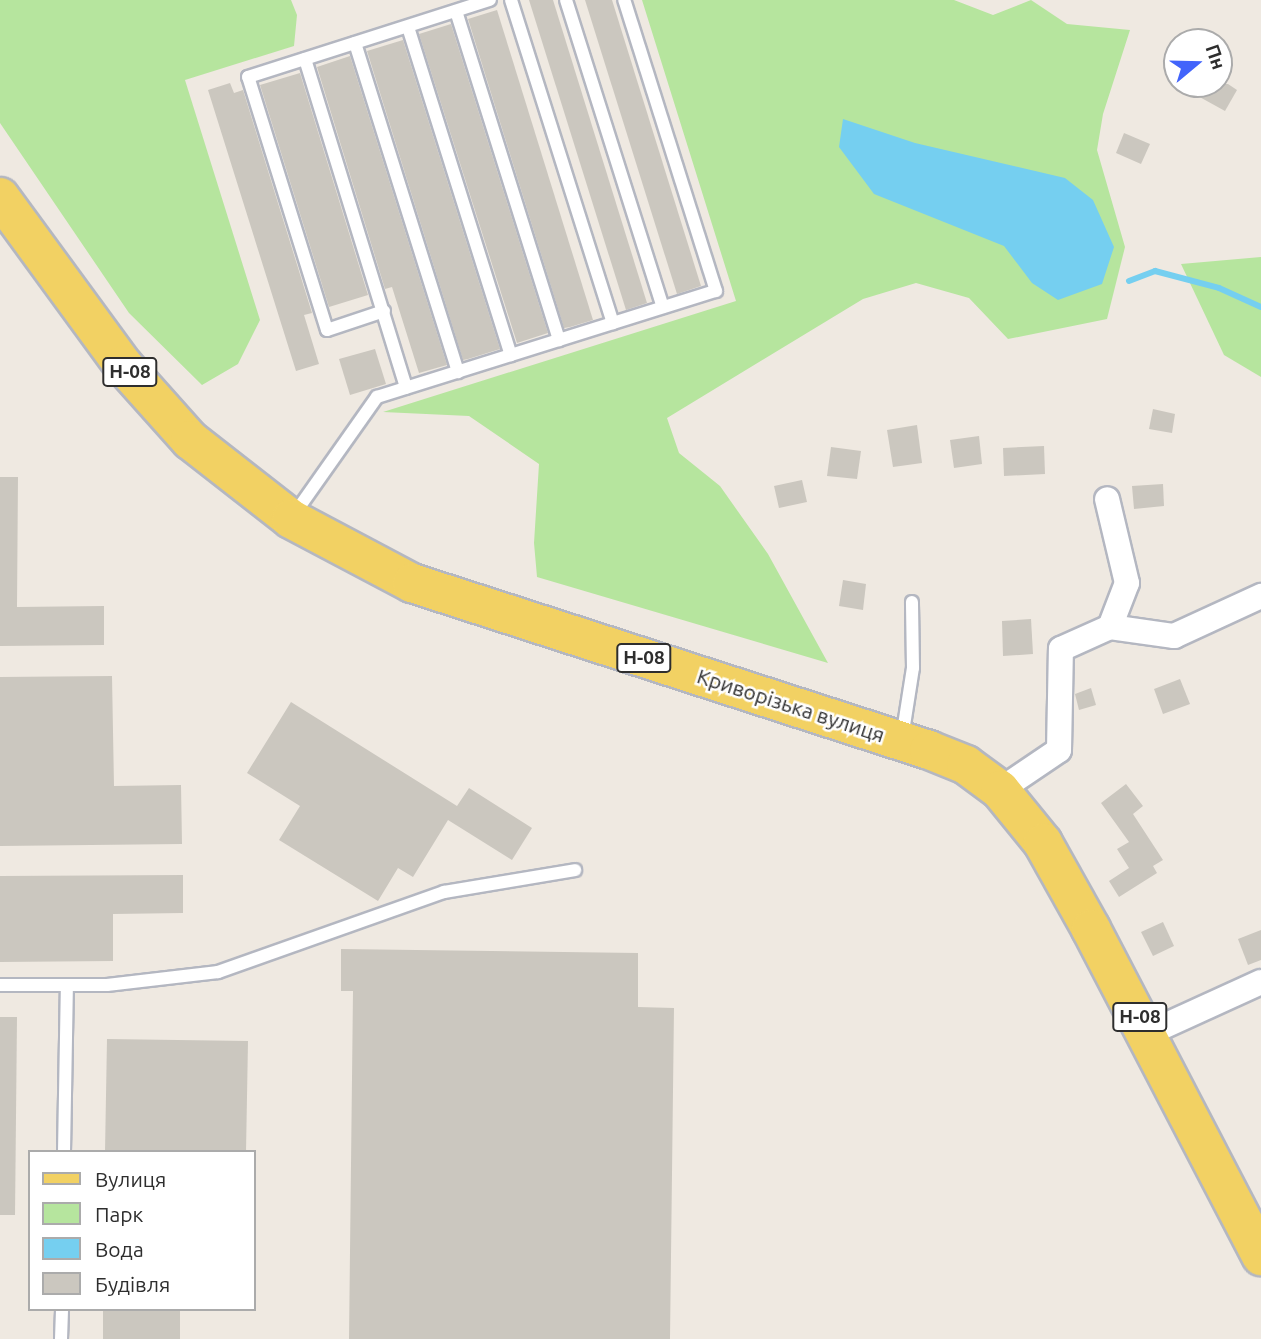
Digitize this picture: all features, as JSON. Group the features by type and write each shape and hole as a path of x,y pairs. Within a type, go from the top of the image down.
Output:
{"main road":[{"name":"Криворізька вулиця","path":"0,197 123,365 190,440 290,519 412,583 901,741 966,765 1000,790 1043,843 1149,1033 1261,1256"}],"street":[{"path":"1107,499 1128,583 1110,627"},
{"path":"1000,790 1059,750 1060,649 1110,627 1174,636 1261,596"},
{"path":"1149,1033 1261,982"}],"lane":[{"path":"384,311 327,330 248,77 490,0"},
{"path":"511,0 613,323"},
{"path":"566,0 663,307"},
{"path":"290,519 377,397 716,291 624,0"},
{"path":"456,11 559,340"},
{"path":"408,27 511,355"},
{"path":"355,43 458,372"},
{"path":"305,59 406,388"},
{"path":"901,741 913,668 912,603"},
{"path":"0,985 67,985 218,972 444,892 575,870"},
{"path":"64,1150 67,985"},
{"path":"61,1339 62,1311"}],"green space":[{"path":"0,0 291,0 297,15 294,46 185,80 260,320 238,364 202,385 129,313 0,123"},
{"path":"642,0 954,0 993,15 1031,0 1067,24 1130,30 1103,114 1097,150 1125,247 1107,319 1008,339 969,298 916,283 863,299 667,418 679,453 720,486 768,554 828,663 537,577 534,543 539,464 469,416 383,412 736,301"},
{"path":"1261,257 1261,377 1224,355 1181,264"}],"water":[{"path":"843,119 915,143 1065,178 1093,200 1114,247 1102,284 1058,300 1032,283 1004,246 874,194 839,147"}],"building":[{"path":"529,0 553,0 647,303 626,310"},
{"path":"585,0 612,0 701,286 677,294"},
{"path":"497,10 593,320 570,327 564,328 468,19"},
{"path":"451,24 548,333 517,343 419,34"},
{"path":"403,40 500,349 463,360 367,51"},
{"path":"350,56 447,365 419,373 392,287 385,289 317,67"},
{"path":"300,73 368,295 329,307 260,85"},
{"path":"230,83 234,93 243,90 312,313 304,315 319,364 296,371 208,90"},
{"path":"1201,98 1232,98 1225,111"},
{"path":"1124,133 1150,144 1141,164 1116,153"},
{"path":"375,349 386,384 350,395 339,359"},
{"path":"1153,409 1175,414 1172,433 1149,429"},
{"path":"917,425 922,463 893,467 887,430"},
{"path":"979,436 982,464 954,468 950,440"},
{"path":"1044,446 1045,474 1004,476 1003,448"},
{"path":"831,447 861,451 857,479 827,476"},
{"path":"0,477 18,477 17,607 104,606 104,645 0,646"},
{"path":"802,480 807,502 779,508 774,486"},
{"path":"1163,484 1164,506 1134,509 1132,486"},
{"path":"843,580 866,584 863,610 839,606"},
{"path":"1031,619 1033,654 1003,656 1002,621"},
{"path":"112,676 114,786 181,785 182,844 0,846 0,677"},
{"path":"1180,679 1190,704 1163,714 1154,689"},
{"path":"1091,688 1096,705 1079,710 1075,694"},
{"path":"291,702 457,806 469,788 532,828 512,860 448,820 413,877 398,868 378,901 279,840 300,806 247,773"},
{"path":"1126,784 1143,806 1133,814 1163,860 1153,866 1157,873 1119,897 1109,881 1129,868 1117,849 1129,842 1101,803"},
{"path":"183,875 183,913 113,914 113,961 0,962 0,876"},
{"path":"1163,922 1174,946 1153,956 1141,932"},
{"path":"1261,930 1261,960 1248,965 1238,939"},
{"path":"341,949 638,953 638,1007 674,1008 670,1339 349,1339 353,991 341,991"},
{"path":"0,1017 17,1017 15,1215 0,1215"},
{"path":"107,1039 248,1041 246,1150 105,1150"},
{"path":"103,1311 180,1311 180,1339 103,1339"}],"waterway":[{"path":"1129,281 1155,271 1219,288 1261,307"}]}
